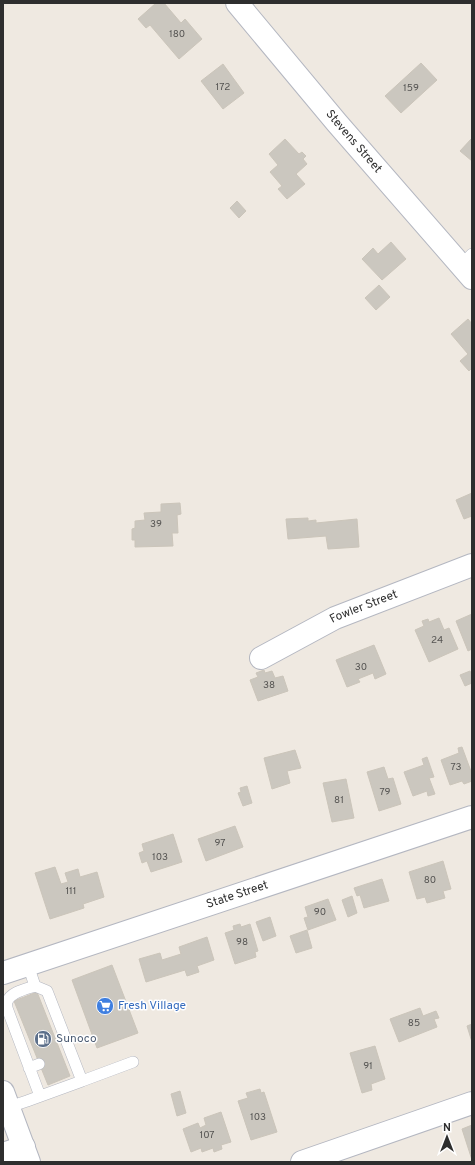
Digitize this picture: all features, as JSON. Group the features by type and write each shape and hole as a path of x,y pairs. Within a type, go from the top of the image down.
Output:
{"street":[{"name":"Stevens Street","path":"237,3 342,129 468,266"},
{"name":"Fowler Street","path":"261,658 335,618 472,565"},
{"name":"State Street","path":"3,973 472,817"},
{"path":"3,1154 26,1155 6,1099"},
{"path":"302,1162 472,1103"}],"lane":[{"path":"28,965 35,986"},
{"path":"40,1096 34,1066 7,1008 7,1002 11,996 18,992 35,986 47,991 50,1012 58,1033 66,1053 82,1081"},
{"path":"6,1099 40,1096 133,1062"}],"building":[{"path":"156,3 164,3 181,23 185,19 202,39 179,59 150,25 146,28 138,19"},
{"path":"421,63 437,80 401,113 385,96"},
{"path":"223,64 244,93 223,109 201,81"},
{"path":"472,138 472,161 460,151"},
{"path":"285,139 299,154 302,152 306,156 303,159 307,164 296,174 305,184 287,199 278,189 282,186 270,172 278,165 269,154"},
{"path":"237,201 246,211 239,218 230,208"},
{"path":"391,242 406,259 382,280 362,259 373,248 378,254"},
{"path":"379,285 390,297 376,310 365,298"},
{"path":"468,319 472,324 472,368 469,371 460,361 468,354 451,334"},
{"path":"472,493 472,516 464,519 456,500"},
{"path":"180,503 181,514 177,515 178,533 172,533 173,546 135,547 135,540 132,540 132,529 135,528 135,521 145,520 144,513 161,512 161,504"},
{"path":"308,518 308,521 316,520 316,523 357,519 359,547 328,549 326,536 288,539 286,519"},
{"path":"472,614 472,649 468,651 456,621"},
{"path":"439,618 444,630 449,628 458,649 429,662 415,630 424,626 422,621 428,619 429,622"},
{"path":"374,645 386,674 375,679 373,673 358,679 360,682 347,687 336,660"},
{"path":"264,670 265,673 272,671 275,678 283,676 288,691 258,701 250,680 258,677 256,673"},
{"path":"470,671 472,683 465,686 460,675"},
{"path":"462,747 472,774 472,781 464,784 462,781 450,785 441,760 459,753 458,748"},
{"path":"295,750 301,768 287,771 290,783 272,789 264,758"},
{"path":"427,757 434,777 429,778 435,794 428,796 427,791 413,796 404,772 424,765 422,759"},
{"path":"384,767 388,779 393,778 401,804 379,811 367,772"},
{"path":"346,779 354,818 332,822 323,783"},
{"path":"247,786 252,803 243,806 238,793 241,792 240,788"},
{"path":"235,826 243,847 206,861 198,839"},
{"path":"173,834 182,862 151,872 147,861 142,863 139,853 144,851 142,844"},
{"path":"443,861 451,889 443,891 445,898 427,903 425,897 417,899 409,872"},
{"path":"55,867 61,884 68,882 65,873 78,869 80,877 97,872 104,897 83,904 84,908 50,919 35,873"},
{"path":"382,879 389,901 364,908 360,895 357,896 354,888"},
{"path":"352,896 357,913 348,917 342,900"},
{"path":"328,899 336,920 308,930 304,918 308,917 305,907"},
{"path":"270,917 276,936 263,941 256,922"},
{"path":"240,924 241,927 250,924 258,951 255,952 256,957 235,964 225,933 234,930 233,926"},
{"path":"307,930 312,948 296,953 290,936"},
{"path":"207,937 214,960 197,966 199,972 187,976 185,970 146,982 139,959 160,953 162,960 181,954 179,947"},
{"name":"Fresh Village","path":"112,965 138,1033 97,1048 72,980"},
{"name":"Sunoco","path":"37,992 70,1076 48,1085 14,1001"},
{"path":"420,1008 423,1016 436,1011 439,1018 434,1019 437,1027 399,1042 390,1019"},
{"path":"472,1024 472,1042 467,1026"},
{"path":"375,1046 385,1079 371,1084 372,1090 362,1093 350,1053"},
{"path":"260,1089 261,1093 264,1092 277,1132 251,1140 238,1101 248,1098 246,1093"},
{"path":"180,1091 186,1113 177,1116 171,1094"},
{"path":"221,1112 231,1142 221,1145 222,1149 214,1152 213,1148 202,1152 201,1148 191,1152 183,1129 198,1123 200,1128 206,1125 204,1118"},
{"path":"472,1125 472,1160 462,1129"}],"place":[{"name":"Fresh Village","path":"105,1006"},
{"name":"Sunoco","path":"43,1039"}]}
